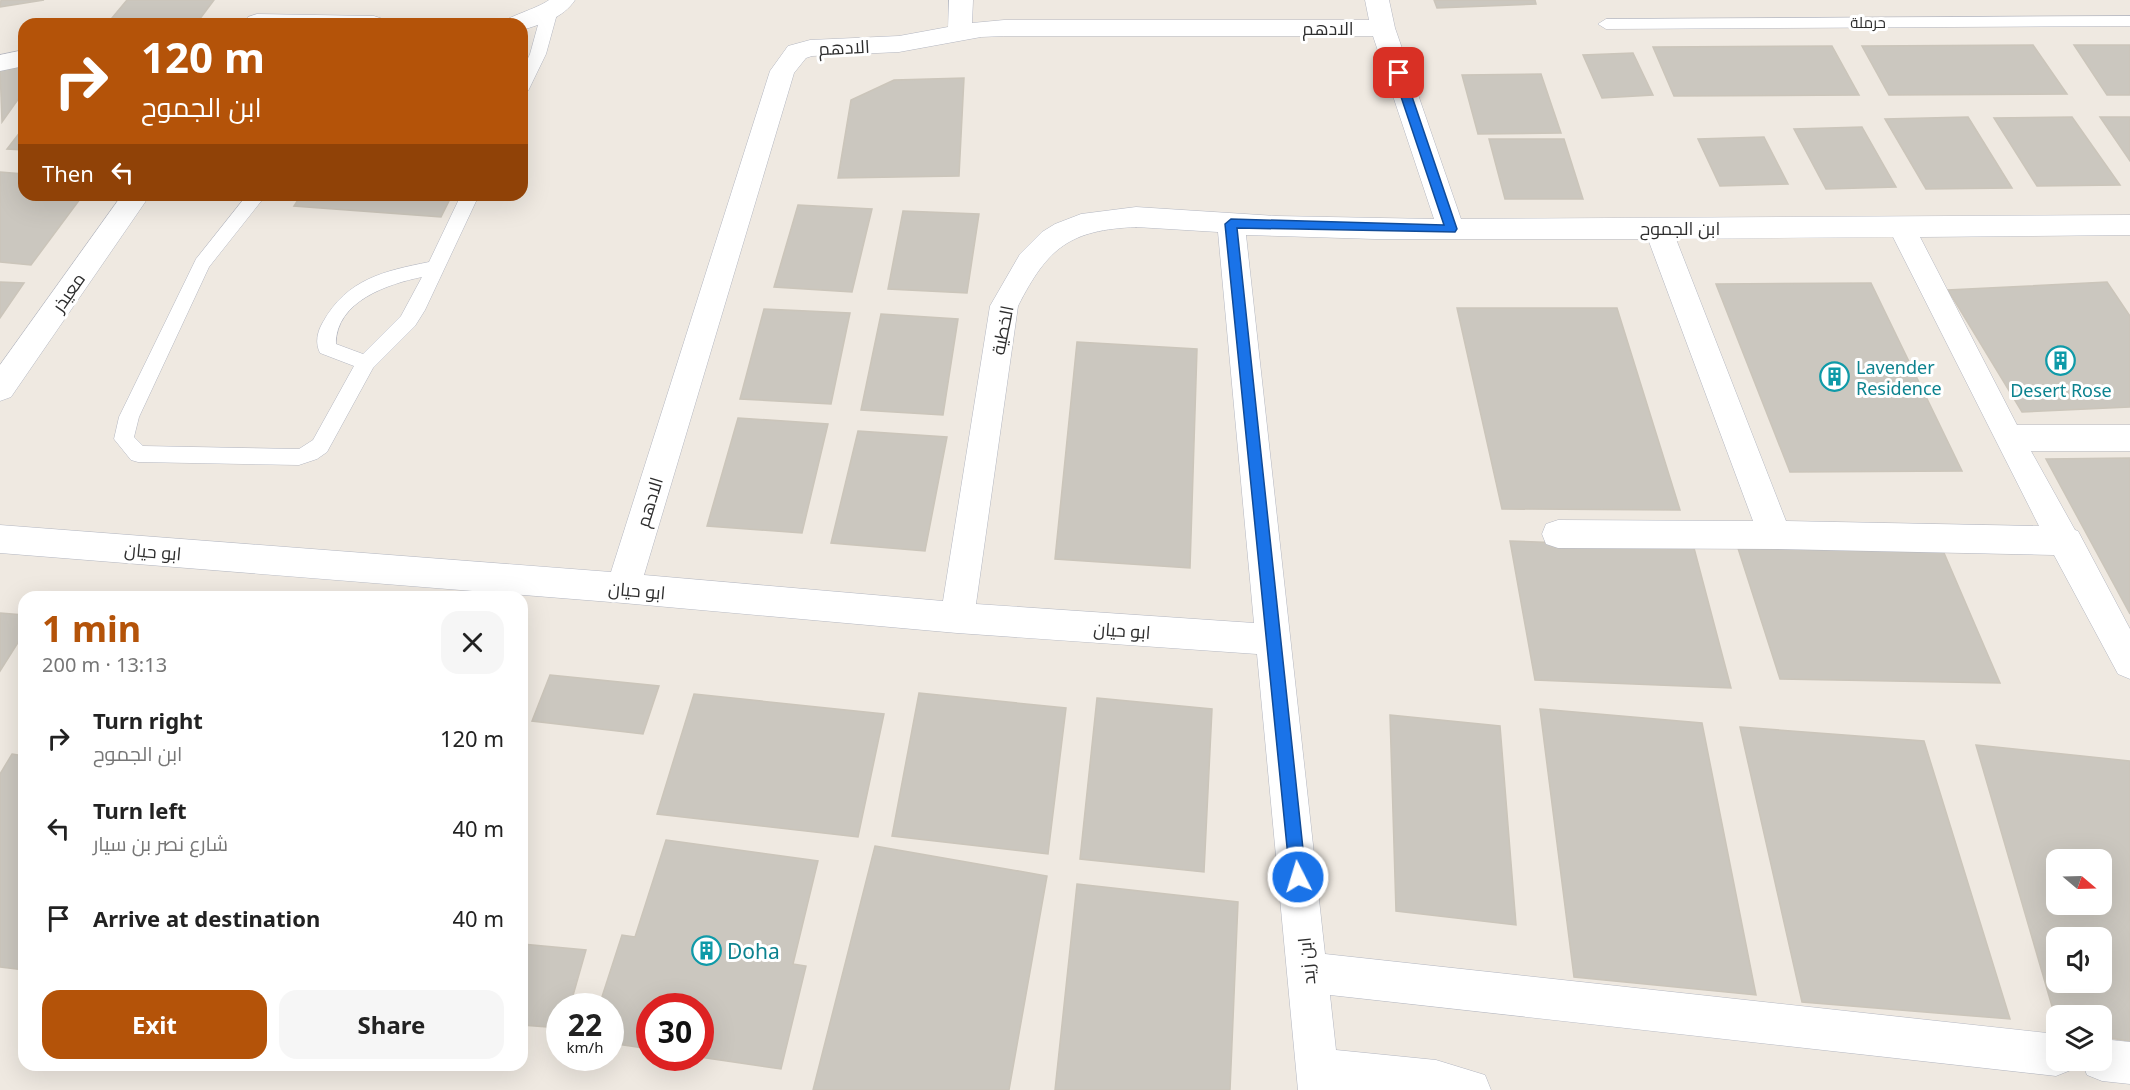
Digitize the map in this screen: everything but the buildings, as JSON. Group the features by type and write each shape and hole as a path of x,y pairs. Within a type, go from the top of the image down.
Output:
{"street":[{"path":"259,18 271,0"},
{"path":"960,33 961,0"},
{"path":"1377,0 1383,28 1451,229"},
{"path":"528,21 556,7"},
{"name":"الادهم","path":"623,588 775,88 782,71 797,52 810,48 899,44 1004,28 1383,28"},
{"path":"0,63 18,59"},
{"name":"معيذر","path":"0,389 132,201"},
{"name":"الخطية","path":"957,618 1004,306 1023,268 1041,246 1066,229 1098,220 1137,217 1231,224"},
{"name":"ابن الجموح","path":"1231,224 1451,229 2130,225"},
{"name":"ابن زيد","path":"1231,224 1318,1080"},
{"path":"1901,226 2008,438 2066,541 2130,663"},
{"path":"1658,228 1775,535"},
{"path":"2008,438 2130,438"},
{"path":"1558,534 1775,535 2066,541"},
{"name":"ابو حيان","path":"0,539 623,588 957,618 1274,640"},
{"path":"1307,972 2046,1054"},
{"path":"2112,1061 2130,1063"},
{"path":"1318,1080 1436,1081 1470,1090"}],"lane":[{"path":"528,75 556,7"},
{"name":"حرملة","path":"1606,24 2130,21"},
{"path":"252,201 202,264 129,417 124,440 138,454 299,457 320,446 366,363 408,321 418,305 467,201"},
{"path":"366,363 327,348 327,331 339,310 358,293 389,277 435,267"}],"place":[{"name":"Desert Rose","path":"2061,361"},
{"name":"Lavender Residence","path":"1835,377"},
{"name":"Doha","path":"706,951"}],"route":[{"path":"1298,877 1231,224 1451,229 1399,73"}]}
